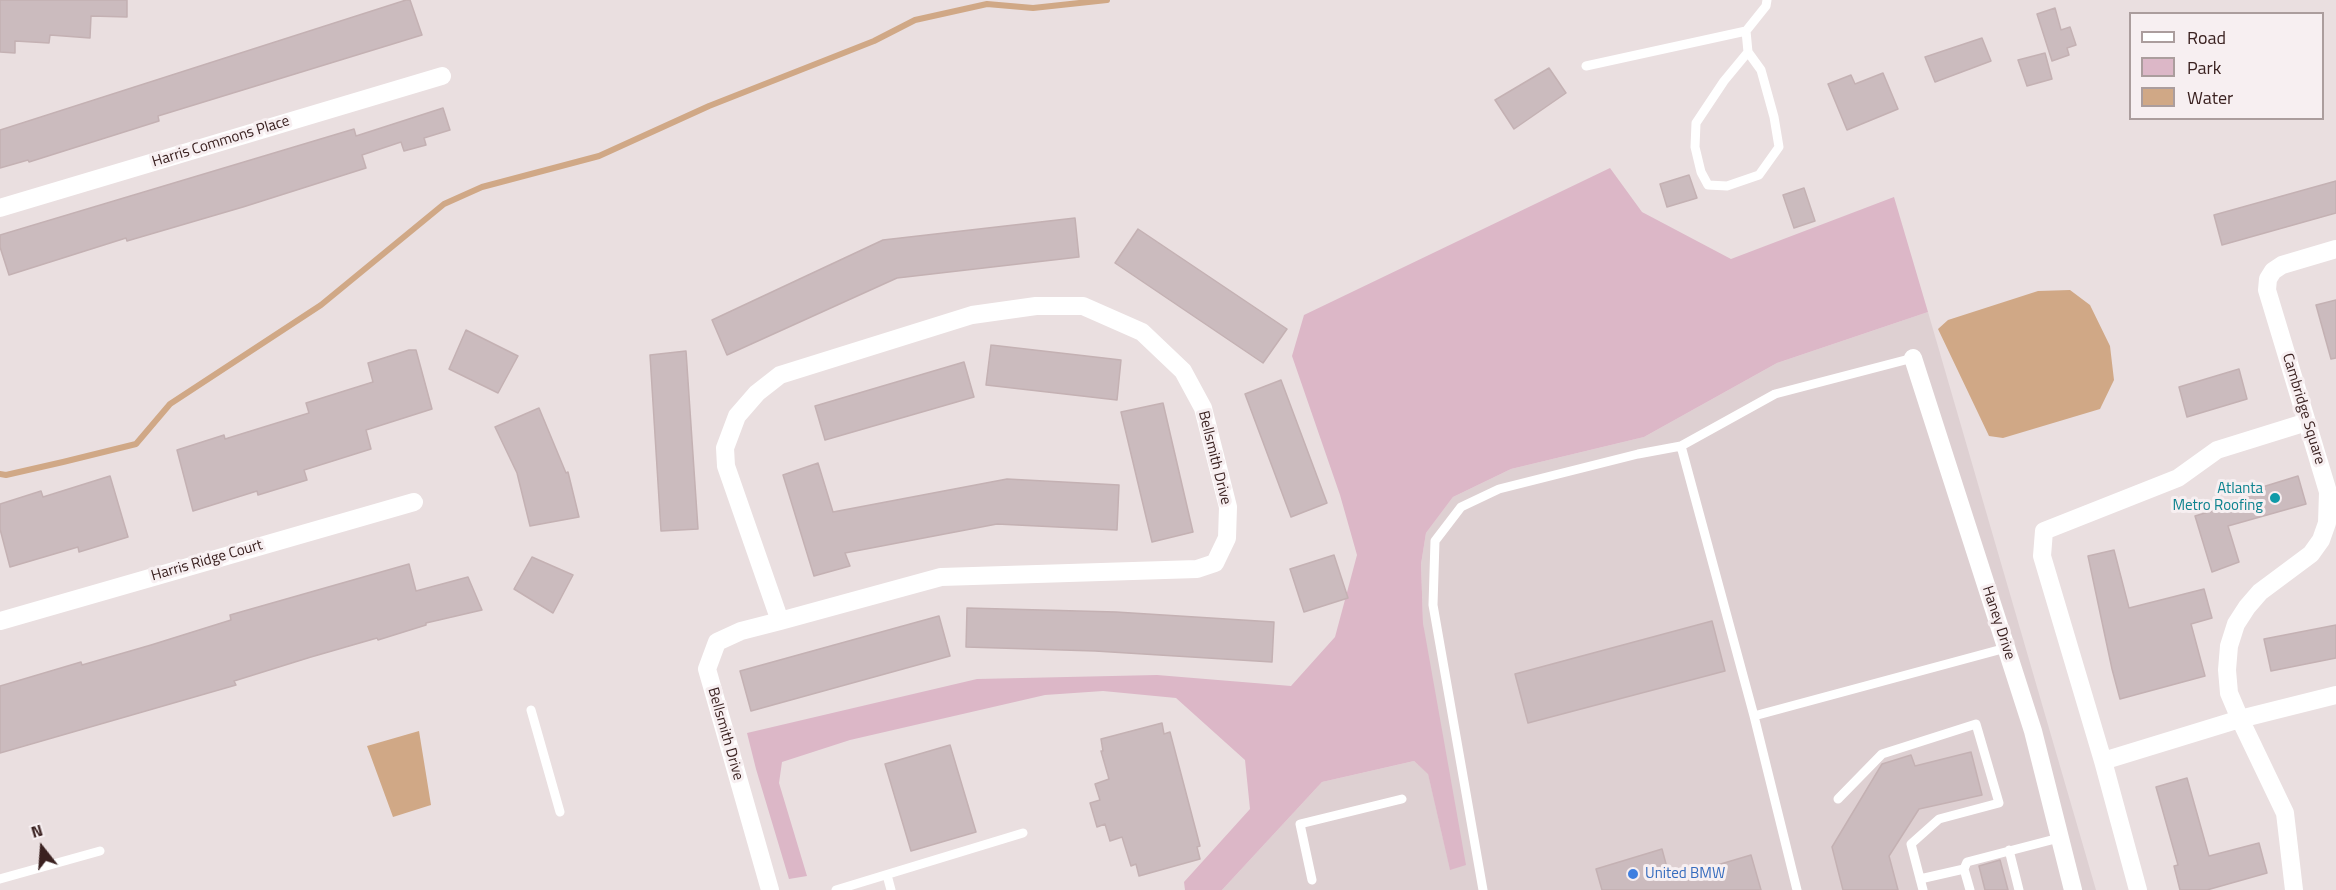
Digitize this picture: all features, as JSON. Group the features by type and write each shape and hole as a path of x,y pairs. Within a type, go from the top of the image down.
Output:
{"street":[{"name":"Harris Commons Place","path":"0,208 442,76"},
{"name":"Cambridge Square","path":"2294,890 2285,813 2229,693 2226,670 2229,646 2236,624 2247,607 2260,592 2311,554 2321,540 2327,523 2328,492 2267,290 2268,279 2273,271 2282,265 2336,249"},
{"name":"Bellsmith Drive","path":"770,890 707,669 717,642 741,631 780,621 941,577 1197,569 1215,563 1227,538 1228,507 1203,408 1183,371 1142,332 1083,306 1036,306 972,315 780,375 757,393 737,416 725,448 726,466 780,621"},
{"name":"Haney Drive","path":"1913,358 2033,731 2073,890"},
{"path":"2138,890 2103,761 2042,556 2044,531 2178,478 2217,450 2307,422"},
{"name":"Harris Ridge Court","path":"0,621 414,502"},
{"path":"2103,761 2240,719 2336,695"}],"lane":[{"path":"1586,66 1746,31 1766,6 1767,0"},
{"path":"1746,31 1748,52 1761,70 1774,117 1779,147 1759,175 1726,186 1708,185 1701,172 1695,147 1696,123 1724,81 1748,52"},
{"path":"1483,890 1433,605 1435,541 1461,507 1499,489 1638,454 1681,446 1776,394 1913,358"},
{"path":"1681,446 1754,716 1797,890"},
{"path":"1754,716 2006,648"},
{"path":"531,710 560,812"},
{"path":"1838,799 1882,754 1976,724 1999,803 1939,819 1911,844 1923,890"},
{"path":"1312,880 1300,824 1402,799"},
{"path":"836,890 1023,833"},
{"path":"1970,890 1964,869 1967,861 2059,838"},
{"path":"0,879 100,850"},
{"path":"2009,850 2019,890"},
{"path":"1920,879 1964,869"},
{"path":"887,875 891,890"}],"shaded area":[{"path":"1928,312 2096,890 1222,890 1322,782 1414,761 1428,773 1450,869 1423,623 1421,564 1426,533 1453,497 1511,469 1644,437 1777,363"}],"green space":[{"path":"1610,168 1642,212 1731,259 1894,197 1928,312 1777,363 1644,437 1511,469 1453,497 1426,533 1421,564 1423,623 1466,865 1450,870 1428,774 1414,761 1322,782 1222,890 1185,890 1184,882 1250,809 1245,760 1176,698 1103,691 1045,695 850,740 782,762 779,783 807,876 789,879 747,733 977,679 1157,675 1291,686 1335,637 1357,555 1340,495 1292,356 1304,315"}],"water":[{"path":"2070,290 2090,305 2110,346 2114,380 2100,409 2003,438 1989,436 1938,329 1948,320 2038,291"},
{"path":"419,731 431,805 393,817 367,746"}],"building":[{"path":"0,0 127,0 127,17 91,16 90,38 50,35 49,43 15,41 15,53 0,52"},
{"path":"410,0 422,35 158,116 159,121 29,162 28,160 0,168 0,130"},
{"path":"2055,8 2061,30 2070,27 2076,45 2067,48 2069,55 2052,61 2037,14"},
{"path":"1982,38 1991,61 1935,82 1925,57"},
{"path":"2045,53 2052,79 2027,86 2018,60"},
{"path":"1549,68 1566,93 1514,129 1495,100"},
{"path":"1883,73 1898,109 1847,130 1828,84 1851,75 1855,84"},
{"path":"443,108 450,130 424,138 426,145 404,151 401,142 362,155 366,168 243,207 127,241 126,238 9,275 0,247 0,235 354,129 356,136"},
{"path":"1689,175 1697,198 1667,207 1660,184"},
{"path":"2336,181 2336,213 2222,245 2214,215"},
{"path":"1804,188 1815,221 1794,228 1783,195"},
{"path":"1075,218 1079,257 897,278 727,355 712,320 883,240"},
{"path":"1138,229 1287,329 1263,363 1115,263"},
{"path":"2336,300 2336,358 2331,359 2316,305"},
{"path":"466,330 518,356 498,393 449,369"},
{"path":"991,345 1121,360 1117,400 986,385"},
{"path":"409,350 416,350 432,409 366,430 371,449 304,470 307,480 258,495 257,491 193,511 177,450 224,435 225,439 309,413 306,403 373,382 368,363"},
{"path":"686,351 698,529 661,531 650,355"},
{"path":"964,362 974,397 825,440 815,406"},
{"path":"2239,369 2247,399 2187,417 2179,387"},
{"path":"1281,380 1327,503 1291,517 1245,394"},
{"path":"1163,403 1193,532 1152,542 1121,412"},
{"path":"539,408 566,473 568,472 579,517 530,526 517,473 495,427"},
{"path":"818,463 833,512 1007,479 1119,485 1117,530 997,524 845,553 850,566 814,576 783,475"},
{"path":"110,476 128,537 79,552 78,547 10,567 0,529 0,504 41,491 43,497"},
{"path":"2298,476 2306,504 2228,526 2239,562 2212,572 2195,516 2245,501 2243,493"},
{"path":"2114,550 2129,608 2204,589 2212,618 2191,624 2205,676 2120,699 2088,556"},
{"path":"1334,555 1348,598 1304,612 1290,569"},
{"path":"532,557 573,575 553,613 514,589"},
{"path":"409,564 416,591 468,577 482,610 426,623 426,625 378,640 377,638 311,657 234,681 236,685 0,753 0,686 81,662 82,665 151,645 231,620 230,615"},
{"path":"967,608 1116,612 1274,622 1272,662 1095,651 966,647"},
{"path":"939,616 950,656 751,711 740,671"},
{"path":"1712,621 1725,671 1528,723 1515,674"},
{"path":"2336,625 2336,658 2271,671 2264,639"},
{"path":"1162,723 1164,734 1170,732 1200,846 1197,847 1200,859 1139,876 1136,864 1131,866 1122,837 1110,841 1105,824 1097,827 1090,803 1100,800 1095,784 1109,779 1101,751 1103,751 1101,739"},
{"path":"950,745 976,832 911,851 885,764"},
{"path":"1971,752 1982,795 1919,809 1889,856 1898,890 1843,890 1832,847 1882,764 1911,755 1915,766"},
{"path":"2187,778 2209,856 2259,843 2267,873 2207,890 2180,890 2174,866 2178,865 2156,787"},
{"name":"United BMW","path":"1662,849 1670,879 1751,855 1761,890 1602,890 1596,869"},
{"path":"2000,860 2008,890 1985,890 1979,866"}],"waterway":[{"path":"0,474 6,475 136,444 170,404 321,305 444,204 482,187 599,156 709,106 874,41 915,20 987,4 1033,8 1107,0"}],"place":[{"name":"Atlanta Metro Roofing","path":"2275,498"},
{"name":"United BMW","path":"1633,874"}]}
